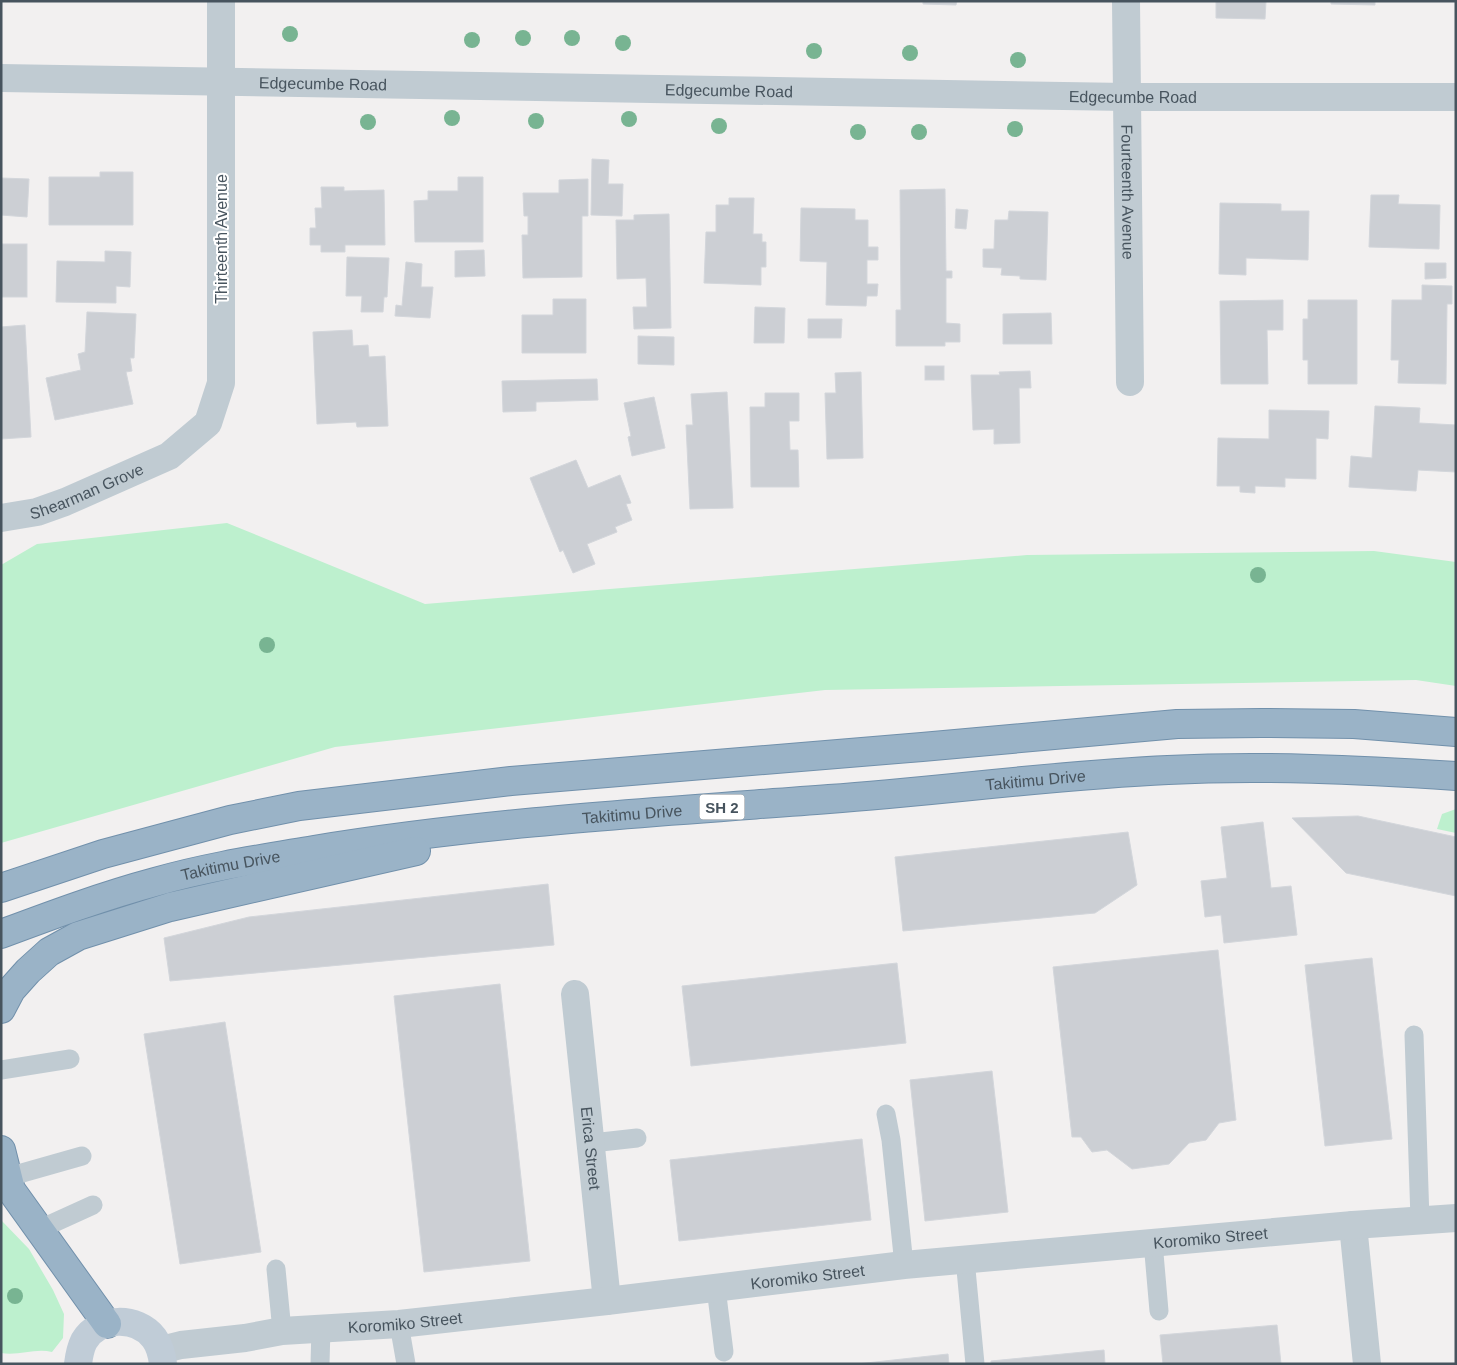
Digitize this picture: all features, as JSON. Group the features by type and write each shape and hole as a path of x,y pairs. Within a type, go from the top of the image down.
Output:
{"highway":[{"path":"1,888 103,854 230,820 309,805 511,780 912,748 1177,724 1261,722 1354,724 1456,732"},
{"name":"Takitimu Drive","path":"1,934 63,911 156,881 255,860 375,840 559,819 1167,770 1343,769 1456,776"},
{"path":"1,1009 11,990 28,971 49,952 78,936 170,907 277,881 559,819"},
{"path":"1,1150 7,1184 38,1230 95,1305 107,1324"}],"main road":[{"path":"78,1364 79,1353 85,1340 94,1330 107,1324 120,1322 133,1324 145,1329 154,1338 162,1357"}],"street":[{"name":"Thirteenth Avenue","path":"169,456 208,424 221,383 222,1"},
{"name":"Fourteenth Avenue","path":"1126,1 1130,382"},
{"name":"Edgecumbe Road","path":"1,78 222,80 1127,97 1456,98"},
{"name":"Shearman Grove","path":"1,518 37,512 55,506 169,456"},
{"name":"Erica Street","path":"576,994 607,1301"},
{"name":"Koromiko Street","path":"162,1357 181,1345 245,1338 282,1331 399,1324 965,1259 1352,1225 1456,1218"},
{"path":"1352,1225 1367,1364"}],"lane":[{"path":"1414,1034 1420,1220"},
{"path":"1,1070 70,1059"},
{"path":"886,1114 891,1140 904,1265"},
{"path":"592,1143 637,1138"},
{"path":"7,1184 82,1156"},
{"path":"38,1230 92,1205"},
{"path":"1154,1242 1159,1311"},
{"path":"965,1259 975,1364"},
{"path":"276,1269 282,1331"},
{"path":"716,1288 724,1352"},
{"path":"399,1324 406,1364"},
{"path":"320,1364 321,1328"}],"green space":[{"path":"227,523 425,604 1027,555 1374,551 1456,562 1456,686 1416,680 825,690 335,747 1,843 1,565 37,544"},
{"path":"1456,809 1456,833 1437,829 1442,814"},
{"path":"1,1220 29,1249 53,1290 64,1314 63,1338 52,1352 1,1353"}],"building":[{"path":"923,1 957,1 956,5 923,4"},
{"path":"1216,1 1266,1 1265,19 1216,18"},
{"path":"1331,1 1375,1 1375,5 1331,4"},
{"path":"592,159 609,160 608,184 623,184 622,216 591,215"},
{"path":"100,172 133,172 133,225 49,225 49,177 100,177"},
{"path":"458,177 483,177 483,242 415,242 414,201 428,200 428,191 458,191"},
{"path":"1,178 29,179 27,217 1,215"},
{"path":"588,179 588,216 582,216 582,277 523,278 522,235 528,235 528,216 524,216 523,193 559,193 559,180"},
{"path":"321,187 344,187 344,191 384,190 385,245 345,245 345,252 321,252 321,245 310,245 310,228 316,228 315,208 322,208"},
{"path":"945,189 946,271 952,271 952,278 946,278 946,323 960,324 960,342 945,342 945,346 896,346 896,310 901,310 900,190"},
{"path":"1371,195 1399,195 1398,204 1440,205 1439,249 1369,247"},
{"path":"729,198 754,198 753,234 762,234 762,242 766,242 766,267 761,267 761,285 704,283 706,232 716,232 716,205 729,205"},
{"path":"1220,203 1281,204 1281,211 1309,211 1308,260 1246,258 1246,275 1219,274"},
{"path":"801,208 855,209 855,220 868,220 868,247 878,247 878,260 867,260 867,284 878,284 877,296 867,296 866,306 826,305 827,262 800,261"},
{"path":"956,209 968,210 966,229 955,228"},
{"path":"1009,211 1048,212 1046,280 1020,279 1020,276 1001,275 1002,268 983,267 983,249 994,249 995,220 1008,220"},
{"path":"669,214 671,328 634,329 633,307 647,307 646,278 617,279 616,220 634,220 634,215"},
{"path":"1,244 27,244 27,297 1,297"},
{"path":"484,250 485,276 455,277 455,251"},
{"path":"105,251 131,252 130,287 116,286 116,303 56,302 57,261 105,262"},
{"path":"347,257 389,258 387,297 384,297 383,312 361,312 362,296 346,296"},
{"path":"406,262 422,264 421,287 433,287 430,318 395,316 396,305 402,306"},
{"path":"1425,263 1446,263 1446,278 1425,279"},
{"path":"1422,285 1452,286 1452,304 1447,304 1446,384 1398,383 1399,360 1391,360 1392,300 1422,300"},
{"path":"553,299 586,299 586,353 522,353 522,315 553,315"},
{"path":"1283,300 1283,330 1267,330 1268,384 1221,384 1220,301"},
{"path":"1308,300 1357,300 1357,384 1308,384 1308,360 1303,360 1303,319 1308,319"},
{"path":"755,307 785,308 784,343 754,343"},
{"path":"87,312 136,314 134,358 130,358 132,371 126,372 133,404 55,420 46,378 81,370 78,354 85,352"},
{"path":"1051,313 1052,344 1003,344 1003,314"},
{"path":"808,319 842,319 841,338 808,338"},
{"path":"25,325 31,437 1,439 1,327"},
{"path":"352,330 353,346 368,345 369,357 385,356 388,426 357,427 356,422 317,424 313,332"},
{"path":"638,336 674,337 674,365 638,364"},
{"path":"925,366 944,366 944,380 925,380"},
{"path":"1030,371 1031,388 1019,388 1020,443 994,444 994,429 973,430 971,375 1000,375 999,372"},
{"path":"861,372 863,458 827,459 825,393 836,393 835,373"},
{"path":"597,379 598,400 536,402 536,411 503,412 502,381"},
{"path":"727,392 733,508 690,509 686,425 693,425 691,394"},
{"path":"765,393 799,393 799,421 789,421 790,450 798,450 799,487 751,487 750,407 765,407"},
{"path":"654,397 665,448 632,456 628,437 631,436 624,403"},
{"path":"1375,406 1420,408 1419,423 1456,425 1456,472 1418,470 1416,491 1349,487 1351,456 1372,458"},
{"path":"1269,410 1329,411 1328,439 1316,438 1316,479 1285,478 1285,487 1255,486 1255,493 1240,492 1240,486 1217,486 1218,438 1269,439"},
{"path":"576,460 588,488 620,475 631,503 626,504 632,520 615,527 617,532 587,544 595,564 573,573 563,550 560,552 530,478"},
{"path":"1358,816 1456,837 1456,896 1346,873 1292,818"},
{"path":"1263,822 1271,888 1291,886 1297,935 1224,943 1221,915 1205,917 1201,881 1227,878 1221,827"},
{"path":"1128,832 1137,885 1095,913 903,931 895,857"},
{"path":"548,884 554,945 170,981 164,938 249,917"},
{"path":"1218,950 1236,1120 1219,1123 1206,1140 1189,1143 1169,1164 1132,1169 1107,1150 1092,1152 1081,1137 1072,1137 1053,967"},
{"path":"1372,958 1392,1139 1325,1146 1305,965"},
{"path":"897,963 906,1043 691,1066 682,986"},
{"path":"500,984 530,1261 424,1272 394,996"},
{"path":"225,1022 261,1252 180,1264 144,1034"},
{"path":"992,1071 1008,1212 925,1221 910,1080"},
{"path":"862,1139 871,1220 679,1241 670,1160"},
{"path":"1277,1325 1281,1364 1163,1364 1160,1335"},
{"path":"1104,1350 1105,1364 991,1364 991,1361"},
{"path":"948,1354 949,1364 857,1364"}]}
